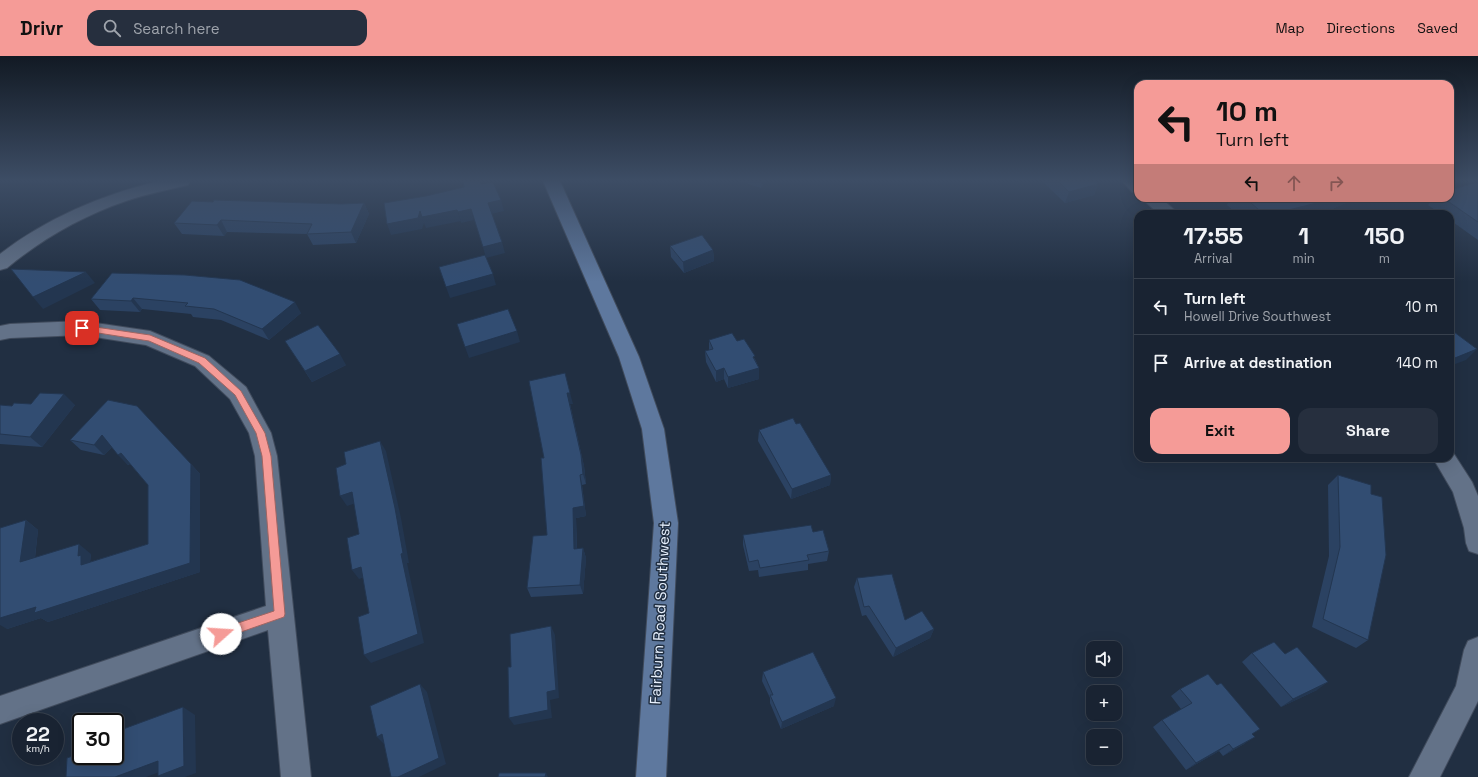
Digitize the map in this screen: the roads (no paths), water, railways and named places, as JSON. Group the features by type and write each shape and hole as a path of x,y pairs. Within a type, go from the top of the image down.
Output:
{"street":[{"path":"0,264 18,248 78,215"},
{"name":"Fairburn Road Southwest","path":"566,215 629,357 653,429 666,523 651,777"},
{"path":"0,332 82,328 150,338 202,361 238,393 260,433 266,456 296,777"},
{"path":"1447,462 1464,489 1476,528 1478,543"},
{"path":"0,710 280,614"},
{"path":"1424,777 1470,690 1478,650"}]}
